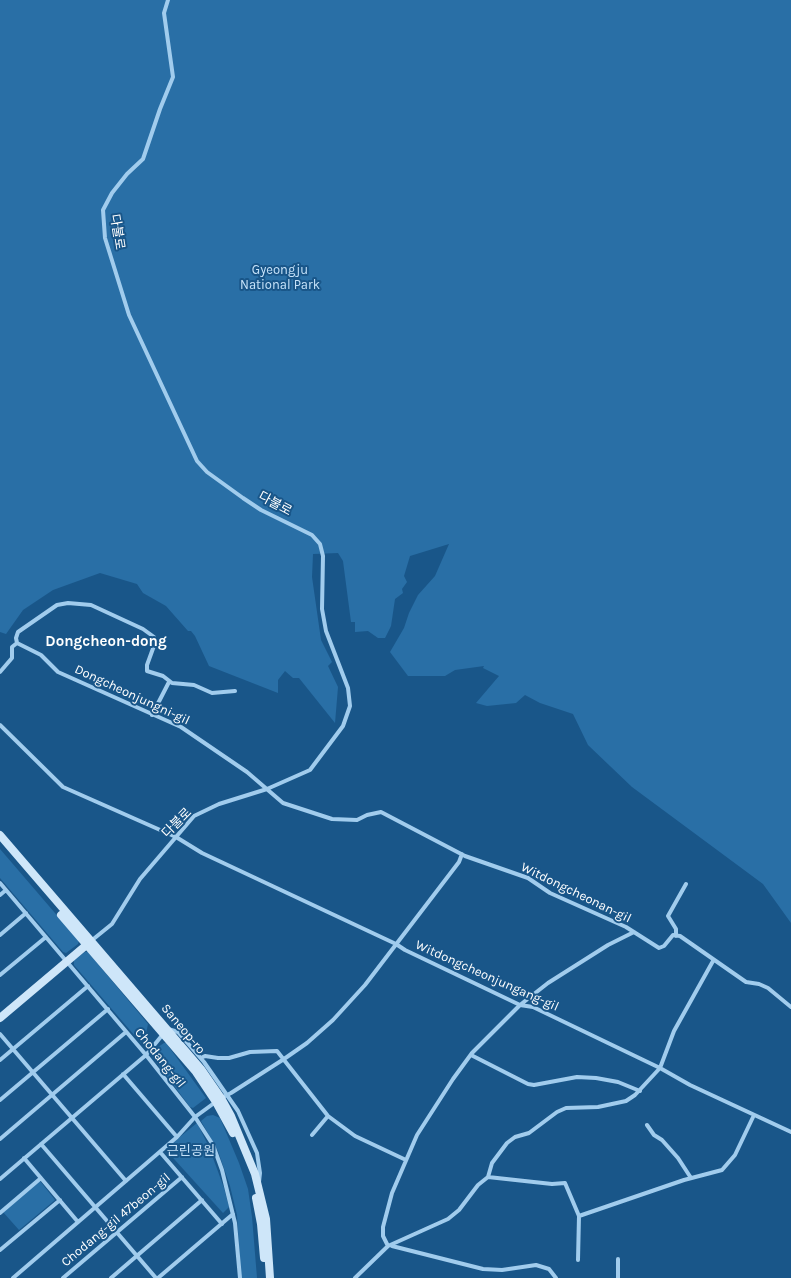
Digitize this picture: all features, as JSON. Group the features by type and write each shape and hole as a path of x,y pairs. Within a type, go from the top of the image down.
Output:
{"street":[{"name":"다불로","path":"88,943 112,924 140,879 194,816 219,804 267,789 310,770 343,726 350,706 348,688 326,631 322,609 323,556 320,544 312,534 261,510 243,498 207,472 197,461 129,315 105,238 103,210 112,193 127,174 143,159 160,109 173,77 164,13 168,0"},
{"path":"0,672 12,658 12,647 17,643 16,638 18,632 57,605 68,603 91,605 118,616 150,633 154,637 155,643 146,670 163,676 169,682 194,685 212,693 235,691"},
{"name":"Dongcheonjungni-gil","path":"17,643 42,655 58,672 181,727 247,772 267,789"},
{"path":"152,715 169,682"},
{"name":"Witdongcheonjungang-gil","path":"0,725 63,787 176,837 202,853 396,944 520,1005 533,1008 660,1068 690,1085 791,1132"},
{"name":"Witdongcheonan-gil","path":"267,789 283,802 332,818 356,820 367,815 381,812 462,854 487,865 528,878 550,893 634,932 659,948 664,946 673,935 676,936"},
{"name":"Saneop-ro","path":"0,835 88,943"},
{"name":"Saneop-ro","path":"0,842 165,1031 201,1069 222,1098 239,1134 258,1185 266,1219 270,1278"},
{"path":"13,1278 178,1137 195,1117 307,1043 333,1020 365,985 458,862 462,854"},
{"name":"Chodang-gil","path":"0,883 108,1009 195,1117 213,1145 222,1170 233,1214 240,1278"},
{"path":"686,884 668,916 676,929 676,936 680,936 713,961 746,982 759,984 768,988 791,1007"},
{"path":"0,895 6,890"},
{"path":"0,935 26,913"},
{"path":"556,1278 549,1269 536,1265 502,1270 483,1269 390,1246 383,1236 383,1227 392,1193 417,1135 453,1079 471,1055 520,1005 548,983 577,964 634,932"},
{"path":"0,975 46,937"},
{"path":"0,1018 88,943"},
{"path":"355,1278 390,1246 448,1219 459,1210 478,1185 488,1177 492,1163 507,1143 522,1134 529,1133 566,1108 598,1107 626,1101 640,1091 660,1068 674,1031 713,961"},
{"path":"0,1060 88,986"},
{"path":"0,1100 108,1009"},
{"path":"0,1179 146,1056 165,1031 178,1032 201,1058 222,1098"},
{"path":"0,1139 126,1032"},
{"path":"0,1034 126,1181"},
{"path":"201,1058 205,1056 229,1058 250,1052 275,1050 284,1059 328,1116 355,1136 406,1160"},
{"path":"471,1055 528,1084 534,1085 577,1077 596,1078 618,1082 640,1091"},
{"path":"123,1074 178,1137"},
{"name":"Saneop-ro","path":"222,1098 251,1179 261,1224 265,1278"},
{"path":"579,1216 690,1178 722,1170 735,1156 754,1115"},
{"path":"312,1135 328,1116"},
{"path":"647,1125 654,1135 662,1140 678,1158 690,1178"},
{"path":"41,1144 157,1278 233,1214"},
{"path":"160,1152 222,1224"},
{"path":"24,1158 78,1222"},
{"path":"488,1177 552,1184 564,1183 579,1216 578,1260"},
{"path":"0,1213 41,1178"},
{"name":"Chodang-gil 47beon-gil","path":"63,1278 182,1178"},
{"path":"0,1250 60,1200"},
{"path":"111,1278 202,1200"},
{"path":"618,1259 618,1278"}],"green space":[{"name":"Gyeongju National Park","path":"0,0 791,0 791,923 763,884 632,787 588,745 573,714 540,703 525,695 516,703 487,706 476,703 499,676 483,668 484,666 455,670 445,676 408,676 390,652 404,628 409,613 418,595 435,576 449,544 410,556 404,576 407,582 402,589 403,593 395,599 391,626 385,638 378,638 368,631 355,632 355,622 351,622 343,561 338,553 313,554 312,577 321,640 332,662 328,666 338,687 335,723 299,678 293,678 285,671 278,680 278,693 209,666 195,636 191,631 188,631 166,606 143,593 137,584 100,573 53,590 23,610 6,634 0,632"},
{"path":"0,849 79,941 78,944 66,953 63,952 0,878"},
{"path":"85,952 88,952 148,1024 144,1043 141,1043 74,965 74,960"},
{"path":"166,1043 206,1098 193,1108 190,1107 151,1055 152,1051"},
{"path":"213,1115 220,1118 248,1189 257,1278 241,1278 237,1215 230,1186 218,1151 201,1121 207,1116"},
{"name":"근린공원","path":"197,1123 209,1147 224,1188 229,1207 223,1213 165,1149"},
{"path":"40,1181 55,1200 19,1230 3,1212"}],"district":[{"name":"Dongcheon-dong","path":"106,642"}]}
